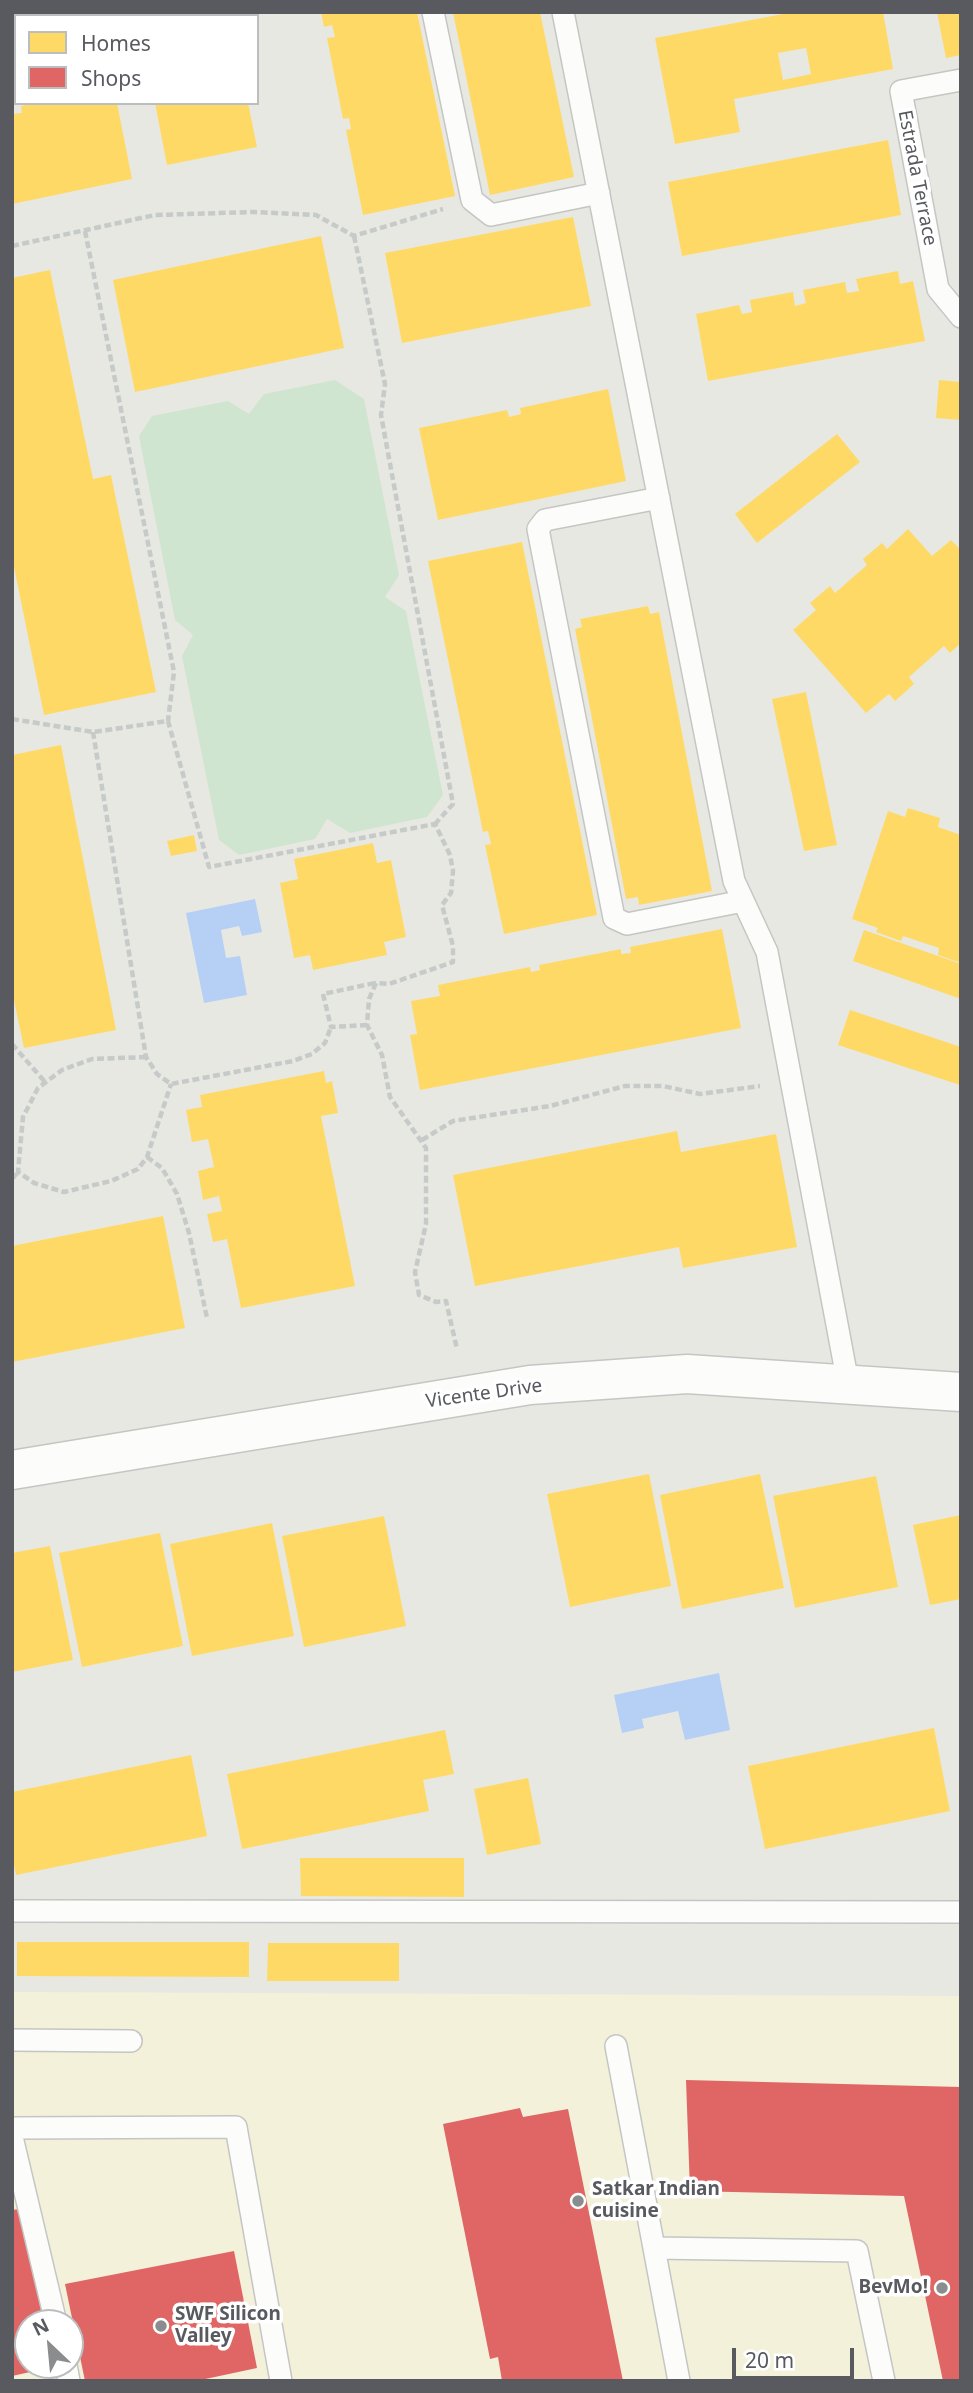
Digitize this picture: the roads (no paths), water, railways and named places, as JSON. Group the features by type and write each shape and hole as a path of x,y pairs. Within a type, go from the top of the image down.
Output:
{"street":[{"name":"Vicente Drive","path":"12,1470 530,1385 687,1374 961,1392"}],"lane":[{"path":"433,12 472,200 491,215 598,193"},
{"path":"563,12 734,881 767,952 848,1383"},
{"name":"Estrada Terrace","path":"961,80 901,91 938,289 961,317"},
{"path":"659,498 545,520 538,529 614,918 627,925 743,901"},
{"path":"12,1911 961,1912"},
{"path":"12,2040 131,2041"},
{"path":"616,2046 679,2381"},
{"path":"12,2128 236,2127 281,2381"},
{"path":"12,2137 54,2309"},
{"path":"654,2248 857,2251 884,2381"}],"water":[{"path":"255,899 262,932 242,936 239,926 221,930 226,958 240,956 247,995 204,1003 186,913"},
{"path":"719,1673 730,1730 685,1740 678,1711 642,1719 644,1728 622,1733 614,1695"}],"place":[{"name":"Satkar Indian cuisine","path":"578,2201"},
{"name":"BevMo!","path":"942,2288"},
{"name":"SWF Silicon Valley","path":"161,2326"}]}
